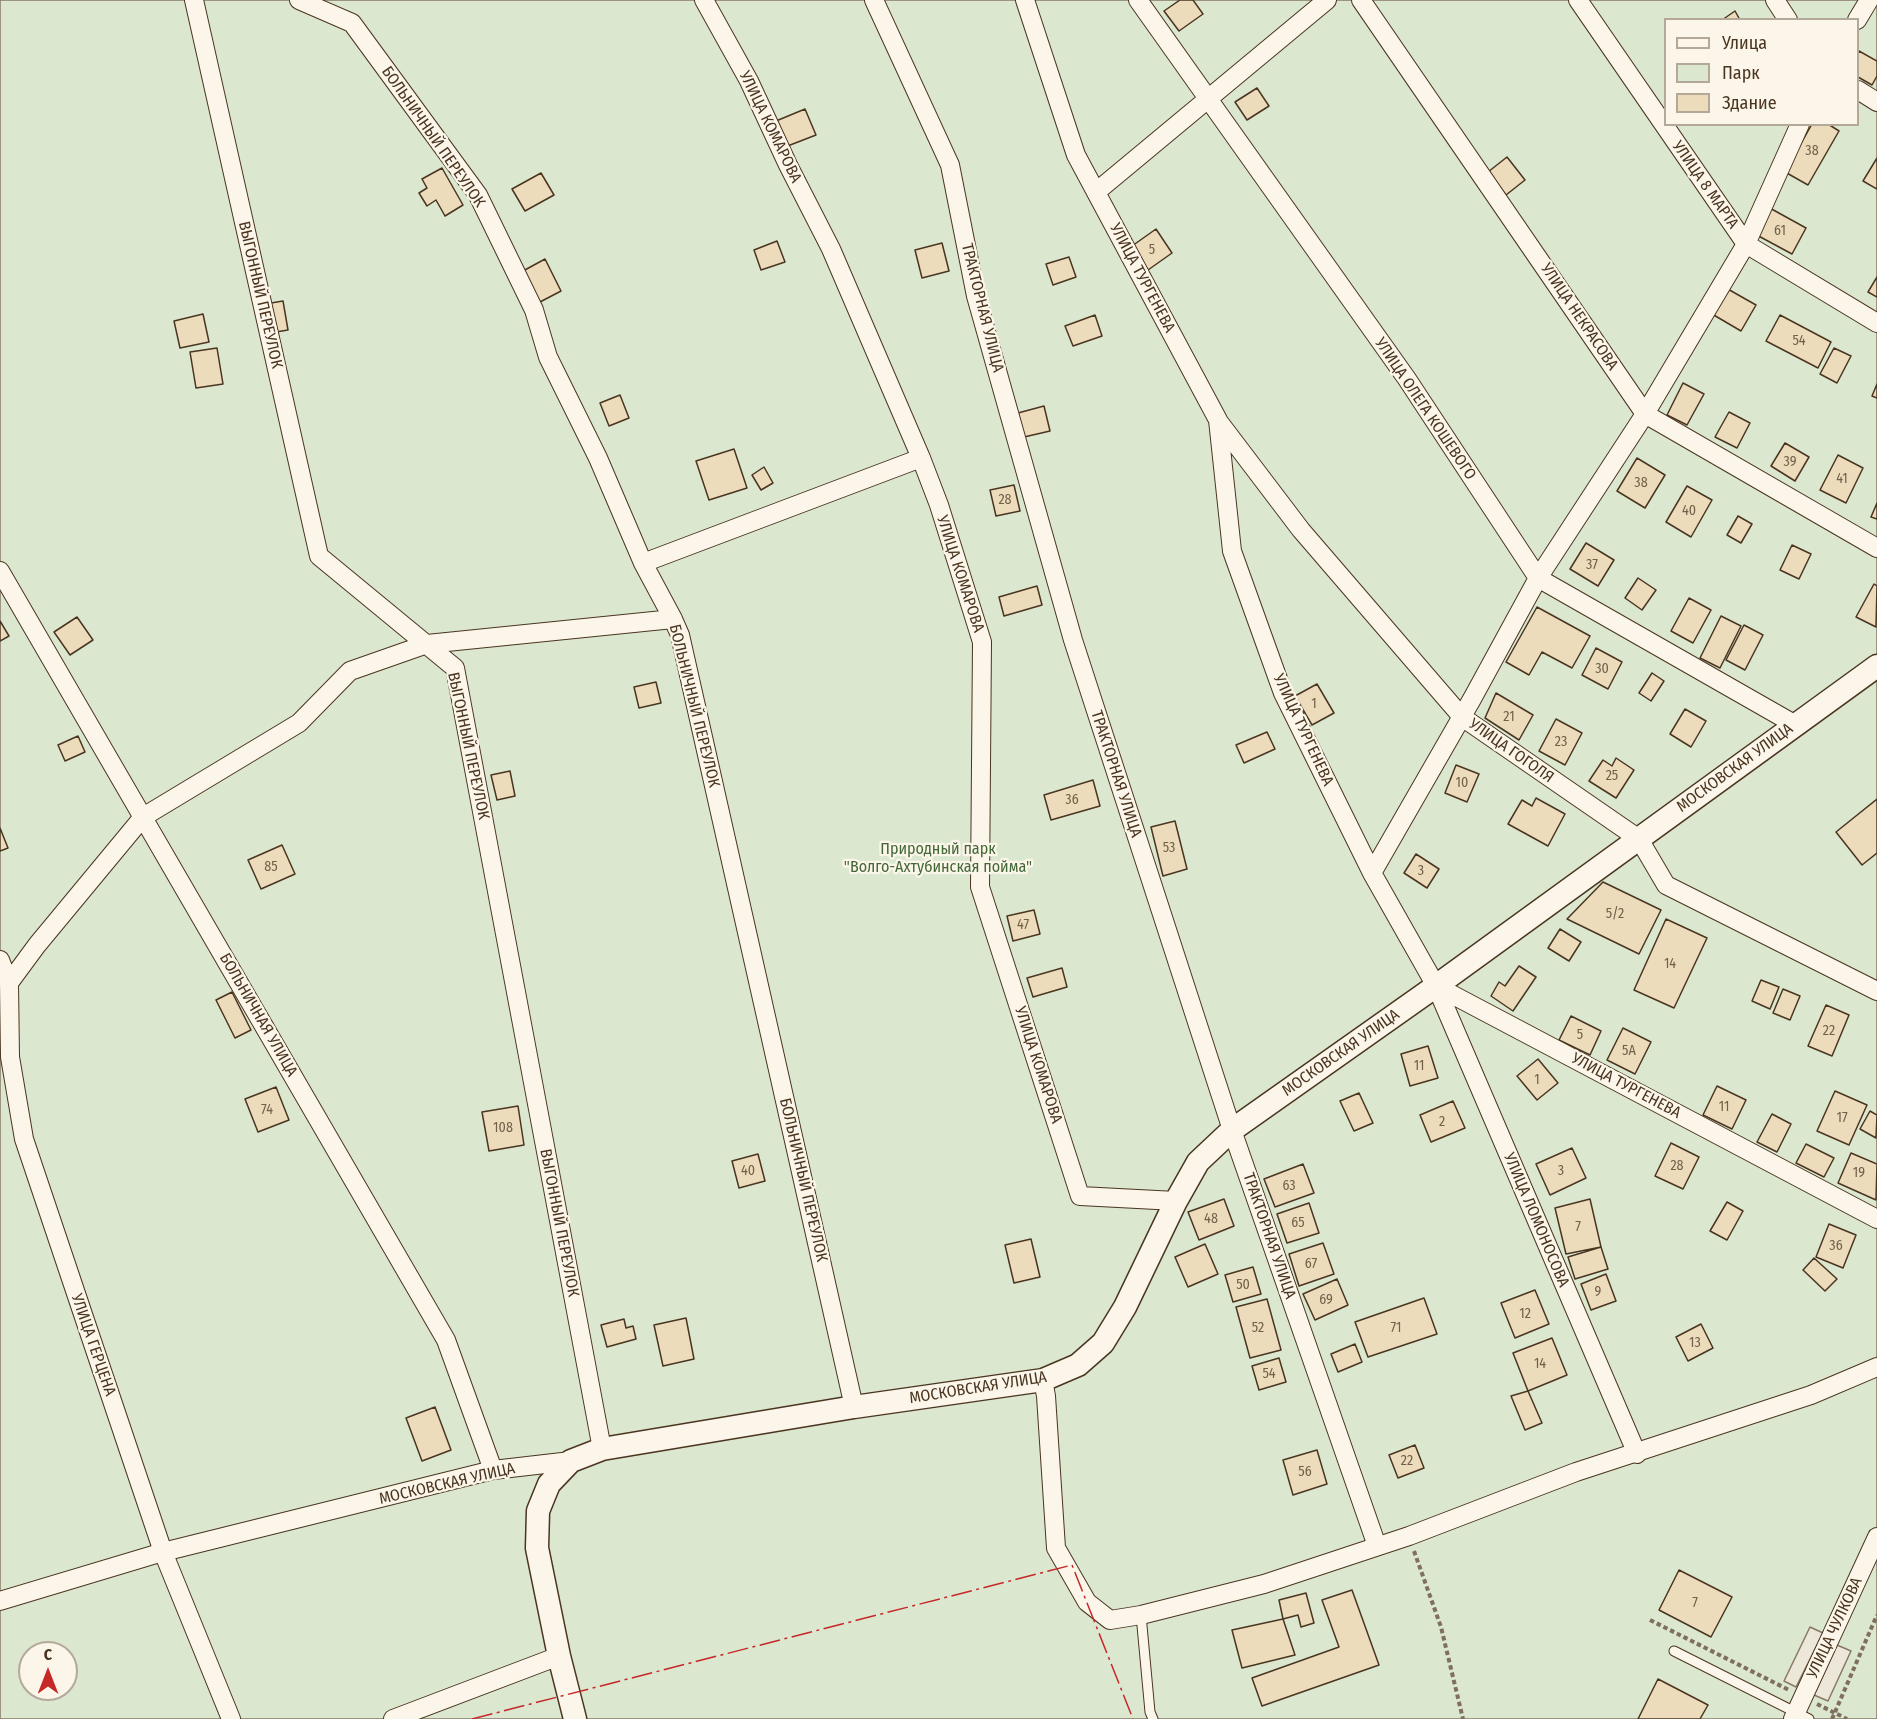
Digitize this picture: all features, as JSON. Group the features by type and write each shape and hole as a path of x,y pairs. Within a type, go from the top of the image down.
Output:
{"street":[{"name":"ВЫГОННЫЙ ПЕРЕУЛОК","path":"194,0 319,556 455,668 602,1449"},
{"name":"БОЛЬНИЧНЫЙ ПЕРЕУЛОК","path":"299,0 352,23 478,195 534,310 548,357 598,458 643,563 680,635 854,1407"},
{"name":"УЛИЦА КОМАРОВА","path":"704,0 749,81 831,249 939,505 982,642 980,887 1080,1196 1176,1201"},
{"name":"ТРАКТОРНАЯ УЛИЦА","path":"874,0 950,165 976,296 1073,640 1232,1130 1377,1546"},
{"name":"УЛИЦА ТУРГЕНЕВА","path":"1025,0 1076,155 1218,420 1232,551 1283,693 1372,873 1436,986 1877,1219"},
{"name":"УЛИЦА ОЛЕГА КОШЕВОГО","path":"1138,0 1407,379 1538,578 1794,724"},
{"path":"1096,192 1327,0"},
{"name":"УЛИЦА НЕКРАСОВА","path":"1361,0 1645,414 1877,548"},
{"name":"УЛИЦА 8 МАРТА","path":"1578,0 1664,125"},
{"path":"1775,0 1787,18"},
{"path":"1858,18 1869,0"},
{"path":"1859,91 1877,102"},
{"name":"УЛИЦА 8 МАРТА","path":"1665,126 1746,244 1877,323"},
{"path":"1372,873 1462,717 1538,578 1645,414 1746,244 1799,126"},
{"name":"УЛИЦА ГОГОЛЯ","path":"1218,420 1301,530 1462,717 1639,839 1666,885 1877,991"},
{"path":"643,563 921,458"},
{"name":"БОЛЬНИЧНАЯ УЛИЦА","path":"0,571 446,1340 493,1470"},
{"path":"9,983 37,945 143,817 299,723 350,671 427,644 673,619"},
{"name":"МОСКОВСКАЯ УЛИЦА","path":"0,1600 163,1552 493,1470 571,1461 602,1449 854,1407 1042,1380 1078,1365 1103,1343 1125,1307 1176,1201 1198,1162 1232,1130 1436,986 1794,724 1877,666"},
{"name":"УЛИЦА ГЕРЦЕНА","path":"0,960 9,983 5,1060 24,1139 163,1552 231,1719"},
{"name":"УЛИЦА ЛОМОНОСОВА","path":"1436,986 1636,1454"},
{"path":"1042,1380 1046,1396 1056,1548 1087,1602 1110,1620 1141,1615 1264,1584 1409,1536 1576,1472 1811,1395 1877,1367"},
{"path":"571,1461 549,1484 538,1511 537,1548 559,1656 575,1719"},
{"name":"УЛИЦА ЧУЛКОВА","path":"1800,1712 1877,1537"},
{"path":"393,1719 559,1656"}],"lane":[{"path":"1141,1615 1152,1719"},
{"path":"1674,1651 1800,1712"}],"path":[{"path":"1409,1536 1441,1627 1463,1719"},
{"path":"1832,1719 1877,1615"},
{"path":"1650,1620 1800,1712 1834,1713 1847,1719"}],"green space":[{"name":"Природный парк \"Волго-Ахтубинская пойма\"","path":"0,0 1877,0 1877,1719 0,1719"}],"shaded area":[{"path":"1810,1627 1823,1633 1796,1687 1784,1681"},
{"path":"1837,1645 1851,1651 1828,1701 1814,1695"}],"building":[{"path":"1180,0 1193,0 1203,14 1179,31 1164,11"},
{"path":"1735,11 1739,18 1725,18"},
{"path":"1859,51 1877,61 1877,76 1872,85 1859,78"},
{"path":"1257,88 1269,106 1247,120 1235,102"},
{"path":"805,109 816,135 785,147 776,121"},
{"path":"1811,126 1831,126 1839,131 1808,185 1785,172"},
{"path":"1507,157 1525,180 1506,195 1488,172"},
{"path":"1877,158 1877,189 1863,181"},
{"path":"442,168 463,205 445,216 436,200 427,206 419,193 427,188 422,179"},
{"path":"541,173 554,195 525,211 512,189"},
{"path":"1768,207 1806,228 1792,254 1753,233"},
{"path":"1156,229 1172,253 1148,270 1132,246"},
{"path":"777,241 785,262 761,270 754,250"},
{"path":"942,243 949,271 922,278 915,250"},
{"path":"1069,257 1076,277 1053,285 1046,264"},
{"path":"545,259 561,291 540,302 523,271"},
{"path":"1877,277 1877,297 1868,292"},
{"path":"1726,288 1756,305 1741,331 1712,314"},
{"path":"283,301 288,330 270,333 265,304"},
{"path":"203,314 209,342 180,348 174,321"},
{"path":"1095,315 1102,336 1073,346 1065,326"},
{"path":"1780,315 1831,342 1818,368 1766,341"},
{"path":"217,348 223,384 196,388 190,352"},
{"path":"1834,348 1851,356 1837,383 1820,374"},
{"path":"1683,383 1704,394 1687,425 1667,415"},
{"path":"1877,384 1877,398 1872,396"},
{"path":"620,395 629,418 609,426 600,403"},
{"path":"1044,406 1050,431 1024,437 1018,413"},
{"path":"1729,412 1750,423 1737,448 1715,437"},
{"path":"1785,443 1809,457 1795,481 1771,466"},
{"path":"734,449 747,488 709,500 696,461"},
{"path":"1838,455 1863,468 1846,503 1820,490"},
{"path":"1637,458 1665,475 1645,508 1617,491"},
{"path":"764,467 773,483 761,490 752,475"},
{"path":"1014,485 1020,511 996,516 990,490"},
{"path":"1687,486 1712,500 1691,537 1666,522"},
{"path":"1877,503 1877,519 1871,517"},
{"path":"1738,516 1752,524 1741,543 1727,535"},
{"path":"1586,543 1614,560 1598,586 1570,569"},
{"path":"1792,545 1811,554 1799,579 1780,570"},
{"path":"1638,578 1656,590 1642,610 1625,598"},
{"path":"1874,584 1877,586 1876,627 1856,617"},
{"path":"1037,586 1042,605 1004,616 999,597"},
{"path":"1689,598 1711,610 1693,643 1671,631"},
{"path":"1537,607 1590,636 1572,668 1542,652 1529,675 1506,662"},
{"path":"1721,616 1741,626 1720,668 1700,658"},
{"path":"77,617 93,640 70,655 54,632"},
{"path":"0,621 9,636 0,641"},
{"path":"1744,625 1763,635 1745,670 1726,660"},
{"path":"1596,648 1622,662 1608,689 1582,675"},
{"path":"1652,673 1664,681 1651,701 1639,693"},
{"path":"656,682 661,703 639,708 634,687"},
{"path":"1317,684 1334,713 1312,725 1295,696"},
{"path":"1496,693 1533,715 1519,740 1485,718"},
{"path":"1685,709 1706,721 1691,747 1670,734"},
{"path":"1556,719 1582,733 1565,765 1539,751"},
{"path":"1267,732 1275,749 1244,763 1236,745"},
{"path":"78,736 85,752 65,761 58,745"},
{"path":"1616,758 1634,770 1616,798 1589,781 1603,760 1612,766"},
{"path":"1456,765 1479,774 1467,802 1445,793"},
{"path":"510,771 515,796 497,800 491,775"},
{"path":"1093,780 1100,806 1051,820 1044,795"},
{"path":"1536,798 1565,814 1548,846 1508,824 1522,800 1532,806"},
{"path":"1877,799 1877,853 1862,865 1836,832"},
{"path":"1175,821 1187,869 1163,876 1151,827"},
{"path":"0,828 8,848 0,851"},
{"path":"282,845 295,874 261,889 248,860"},
{"path":"1416,854 1439,869 1427,888 1404,873"},
{"path":"1603,882 1661,910 1639,954 1567,919"},
{"path":"1034,910 1040,934 1013,941 1007,916"},
{"path":"1666,919 1707,938 1674,1008 1634,990"},
{"path":"1560,929 1581,942 1569,961 1548,948"},
{"path":"1519,966 1536,977 1513,1011 1491,996 1499,982 1505,986"},
{"path":"1062,968 1067,987 1033,997 1027,978"},
{"path":"1761,980 1779,987 1770,1009 1752,1001"},
{"path":"1783,989 1800,996 1790,1020 1773,1013"},
{"path":"232,992 251,1030 235,1038 216,1000"},
{"path":"1826,1005 1849,1015 1832,1056 1808,1046"},
{"path":"1571,1016 1601,1031 1590,1055 1559,1040"},
{"path":"1623,1028 1651,1042 1635,1074 1607,1060"},
{"path":"1428,1046 1438,1078 1410,1086 1401,1054"},
{"path":"1538,1059 1558,1083 1537,1100 1517,1076"},
{"path":"1717,1086 1746,1100 1732,1129 1703,1115"},
{"path":"276,1087 289,1120 258,1132 245,1099"},
{"path":"1835,1091 1867,1105 1849,1145 1817,1131"},
{"path":"1359,1093 1373,1123 1354,1131 1340,1101"},
{"path":"1453,1101 1465,1128 1431,1142 1420,1115"},
{"path":"518,1106 524,1145 489,1151 482,1112"},
{"path":"1870,1111 1877,1115 1876,1138 1860,1129"},
{"path":"1772,1114 1791,1124 1777,1152 1757,1142"},
{"path":"1671,1143 1699,1157 1683,1189 1655,1176"},
{"path":"1806,1144 1834,1158 1824,1177 1796,1163"},
{"path":"1572,1148 1586,1178 1550,1195 1536,1164"},
{"path":"1851,1153 1877,1164 1876,1200 1838,1183"},
{"path":"758,1154 765,1181 739,1188 732,1161"},
{"path":"1303,1164 1314,1193 1275,1207 1264,1179"},
{"path":"1224,1199 1234,1226 1199,1240 1188,1212"},
{"path":"1590,1199 1601,1247 1566,1254 1555,1208"},
{"path":"1727,1202 1743,1211 1727,1240 1710,1231"},
{"path":"1309,1203 1319,1233 1287,1243 1277,1214"},
{"path":"1829,1224 1856,1235 1843,1268 1816,1257"},
{"path":"1031,1239 1040,1277 1014,1283 1005,1245"},
{"path":"1323,1243 1334,1274 1299,1286 1289,1254"},
{"path":"1205,1244 1218,1274 1188,1287 1175,1257"},
{"path":"1601,1247 1608,1269 1575,1279 1568,1257"},
{"path":"1814,1258 1837,1279 1825,1291 1803,1270"},
{"path":"1253,1267 1261,1294 1233,1302 1225,1275"},
{"path":"1606,1274 1616,1301 1591,1310 1581,1284"},
{"path":"1337,1279 1348,1305 1315,1320 1303,1294"},
{"path":"1535,1290 1549,1324 1515,1338 1501,1303"},
{"path":"1424,1298 1437,1334 1368,1357 1355,1322"},
{"path":"1267,1299 1281,1350 1250,1358 1236,1307"},
{"path":"686,1318 694,1359 663,1366 654,1325"},
{"path":"624,1319 626,1328 633,1326 636,1339 607,1347 601,1325"},
{"path":"1701,1324 1713,1348 1688,1361 1676,1337"},
{"path":"1552,1338 1567,1375 1528,1391 1513,1353"},
{"path":"1355,1344 1362,1362 1338,1372 1331,1354"},
{"path":"1279,1358 1286,1382 1259,1390 1252,1366"},
{"path":"1528,1391 1542,1423 1525,1430 1511,1396"},
{"path":"435,1407 451,1450 422,1461 406,1418"},
{"path":"1415,1445 1424,1468 1398,1478 1389,1455"},
{"path":"1317,1450 1327,1484 1293,1495 1283,1460"},
{"path":"1679,1570 1732,1597 1711,1637 1659,1610"},
{"path":"1352,1590 1379,1665 1262,1706 1252,1678 1339,1647 1322,1600"},
{"path":"1306,1593 1314,1623 1301,1627 1298,1615 1283,1619 1279,1600"},
{"path":"1283,1619 1295,1655 1242,1668 1232,1630"},
{"path":"1658,1679 1708,1705 1700,1719 1638,1719"}],"power":[{"path":"472,1719 1072,1565 1133,1719"}]}
